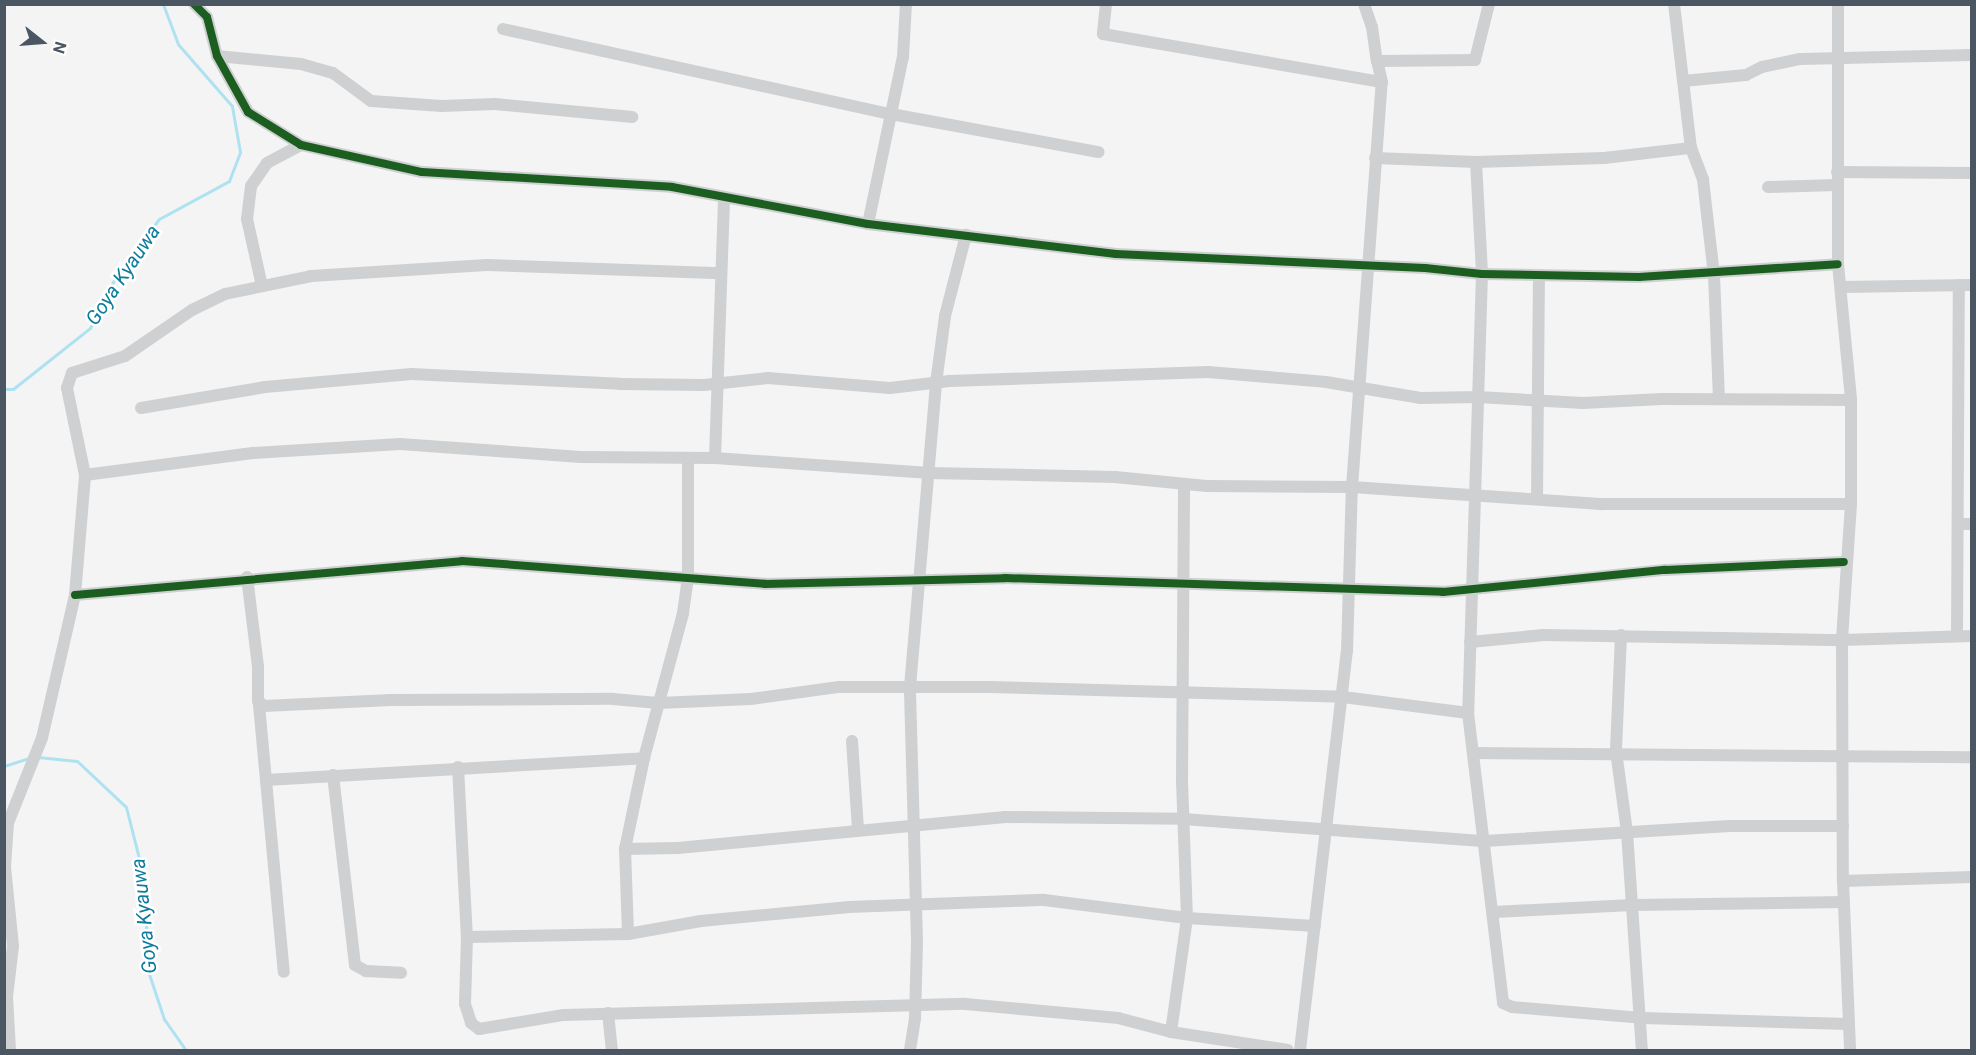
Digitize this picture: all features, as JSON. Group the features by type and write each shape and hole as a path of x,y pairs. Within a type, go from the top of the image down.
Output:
{"street":[{"path":"194,4 207,17 217,56 248,112 301,145 422,172 672,187 868,224 1116,255 1368,265 1482,274 1539,275 1714,275 1839,264"},
{"path":"868,224 883,136 891,114 903,57 906,4"},
{"path":"1106,4 1103,34 1382,82"},
{"path":"1300,1050 1329,828 1343,697 1351,588 1352,488 1382,82 1372,27 1364,4"},
{"path":"1377,61 1475,60 1489,4"},
{"path":"1674,4 1691,148 1703,180 1714,275 1719,399"},
{"path":"1838,4 1839,264 1851,400 1851,504 1844,562 1842,640 1843,881 1850,1050"},
{"path":"503,29 891,114 1099,152"},
{"path":"1683,81 1746,75 1762,67 1800,59 1971,55"},
{"path":"217,56 301,64 333,73 371,101 442,106 495,104 632,117"},
{"path":"262,286 247,219 250,186 267,163 301,145"},
{"path":"1375,158 1476,162 1605,158 1691,148"},
{"path":"1476,162 1482,274 1476,498 1470,590 1468,712 1494,912 1503,1003 1512,1007 1642,1018 1848,1024"},
{"path":"1837,172 1971,174"},
{"path":"1768,187 1837,185"},
{"path":"715,458 720,384 724,198"},
{"path":"910,1050 915,1004 910,687 936,383 945,316 966,235"},
{"path":"10,1050 7,998 13,946 5,867 8,823 42,738 75,595 85,475 67,388 72,373 125,356 192,310 225,294 311,276 487,265 721,273"},
{"path":"1537,500 1540,401 1539,275"},
{"path":"1842,287 1965,285 1965,524 1957,636"},
{"path":"141,408 265,387 411,374 620,384 720,384 768,378 890,388 936,383 1208,372 1326,382 1421,398 1478,397 1540,401 1851,400"},
{"path":"85,475 253,453 400,444 581,457 715,458 929,473 1115,477 1184,484 1352,488 1476,498 1603,504 1851,504"},
{"path":"628,934 625,849 644,758 683,613 688,576 688,458"},
{"path":"1171,1032 1187,918 1183,819 1186,581 1184,484"},
{"path":"75,595 247,577 462,561 688,576 765,584 920,579 1186,581 1470,590 1665,570 1844,562"},
{"path":"247,577 258,666 259,705 284,972"},
{"path":"1470,642 1544,635 1621,634 1842,640 1971,636"},
{"path":"1621,634 1616,751 1627,832 1642,1018 1642,1050"},
{"path":"259,705 613,699 658,703 751,699 839,687 910,687 1183,691 1343,697 1468,712"},
{"path":"852,741 858,828"},
{"path":"1473,753 1616,751 1842,758 1971,757"},
{"path":"266,780 458,767 644,758"},
{"path":"458,767 467,937 465,1004 471,1023 479,1029 564,1015 965,1004 1118,1017 1171,1032 1288,1050"},
{"path":"333,775 355,965 366,971 401,973"},
{"path":"625,849 719,844 913,822 1006,817 1183,819 1485,841 1627,832 1843,826"},
{"path":"1843,881 1971,877"},
{"path":"467,937 628,934 701,921 914,903 1044,900 1187,918 1315,926"},
{"path":"1494,912 1632,905 1844,902"},
{"path":"608,1013 612,1050"}],"waterway":[{"name":"Goya Kyauwa","path":"4,389 13,389 90,328 113,282 159,219 229,181 240,152 232,106 178,44 163,4"},
{"name":"Goya Kyauwa","path":"4,766 31,757"},
{"name":"Goya Kyauwa","path":"38,757 77,761 126,807 144,878 148,971 164,1019 186,1050"}],"cycle path":[{"path":"194,4 207,17 217,56 248,112 301,145 422,172 672,187 868,224 1116,254 1425,268 1482,274 1639,277 1838,264"},
{"path":"75,595 462,561 765,584 1005,578 1443,592 1665,570 1844,562"}]}
